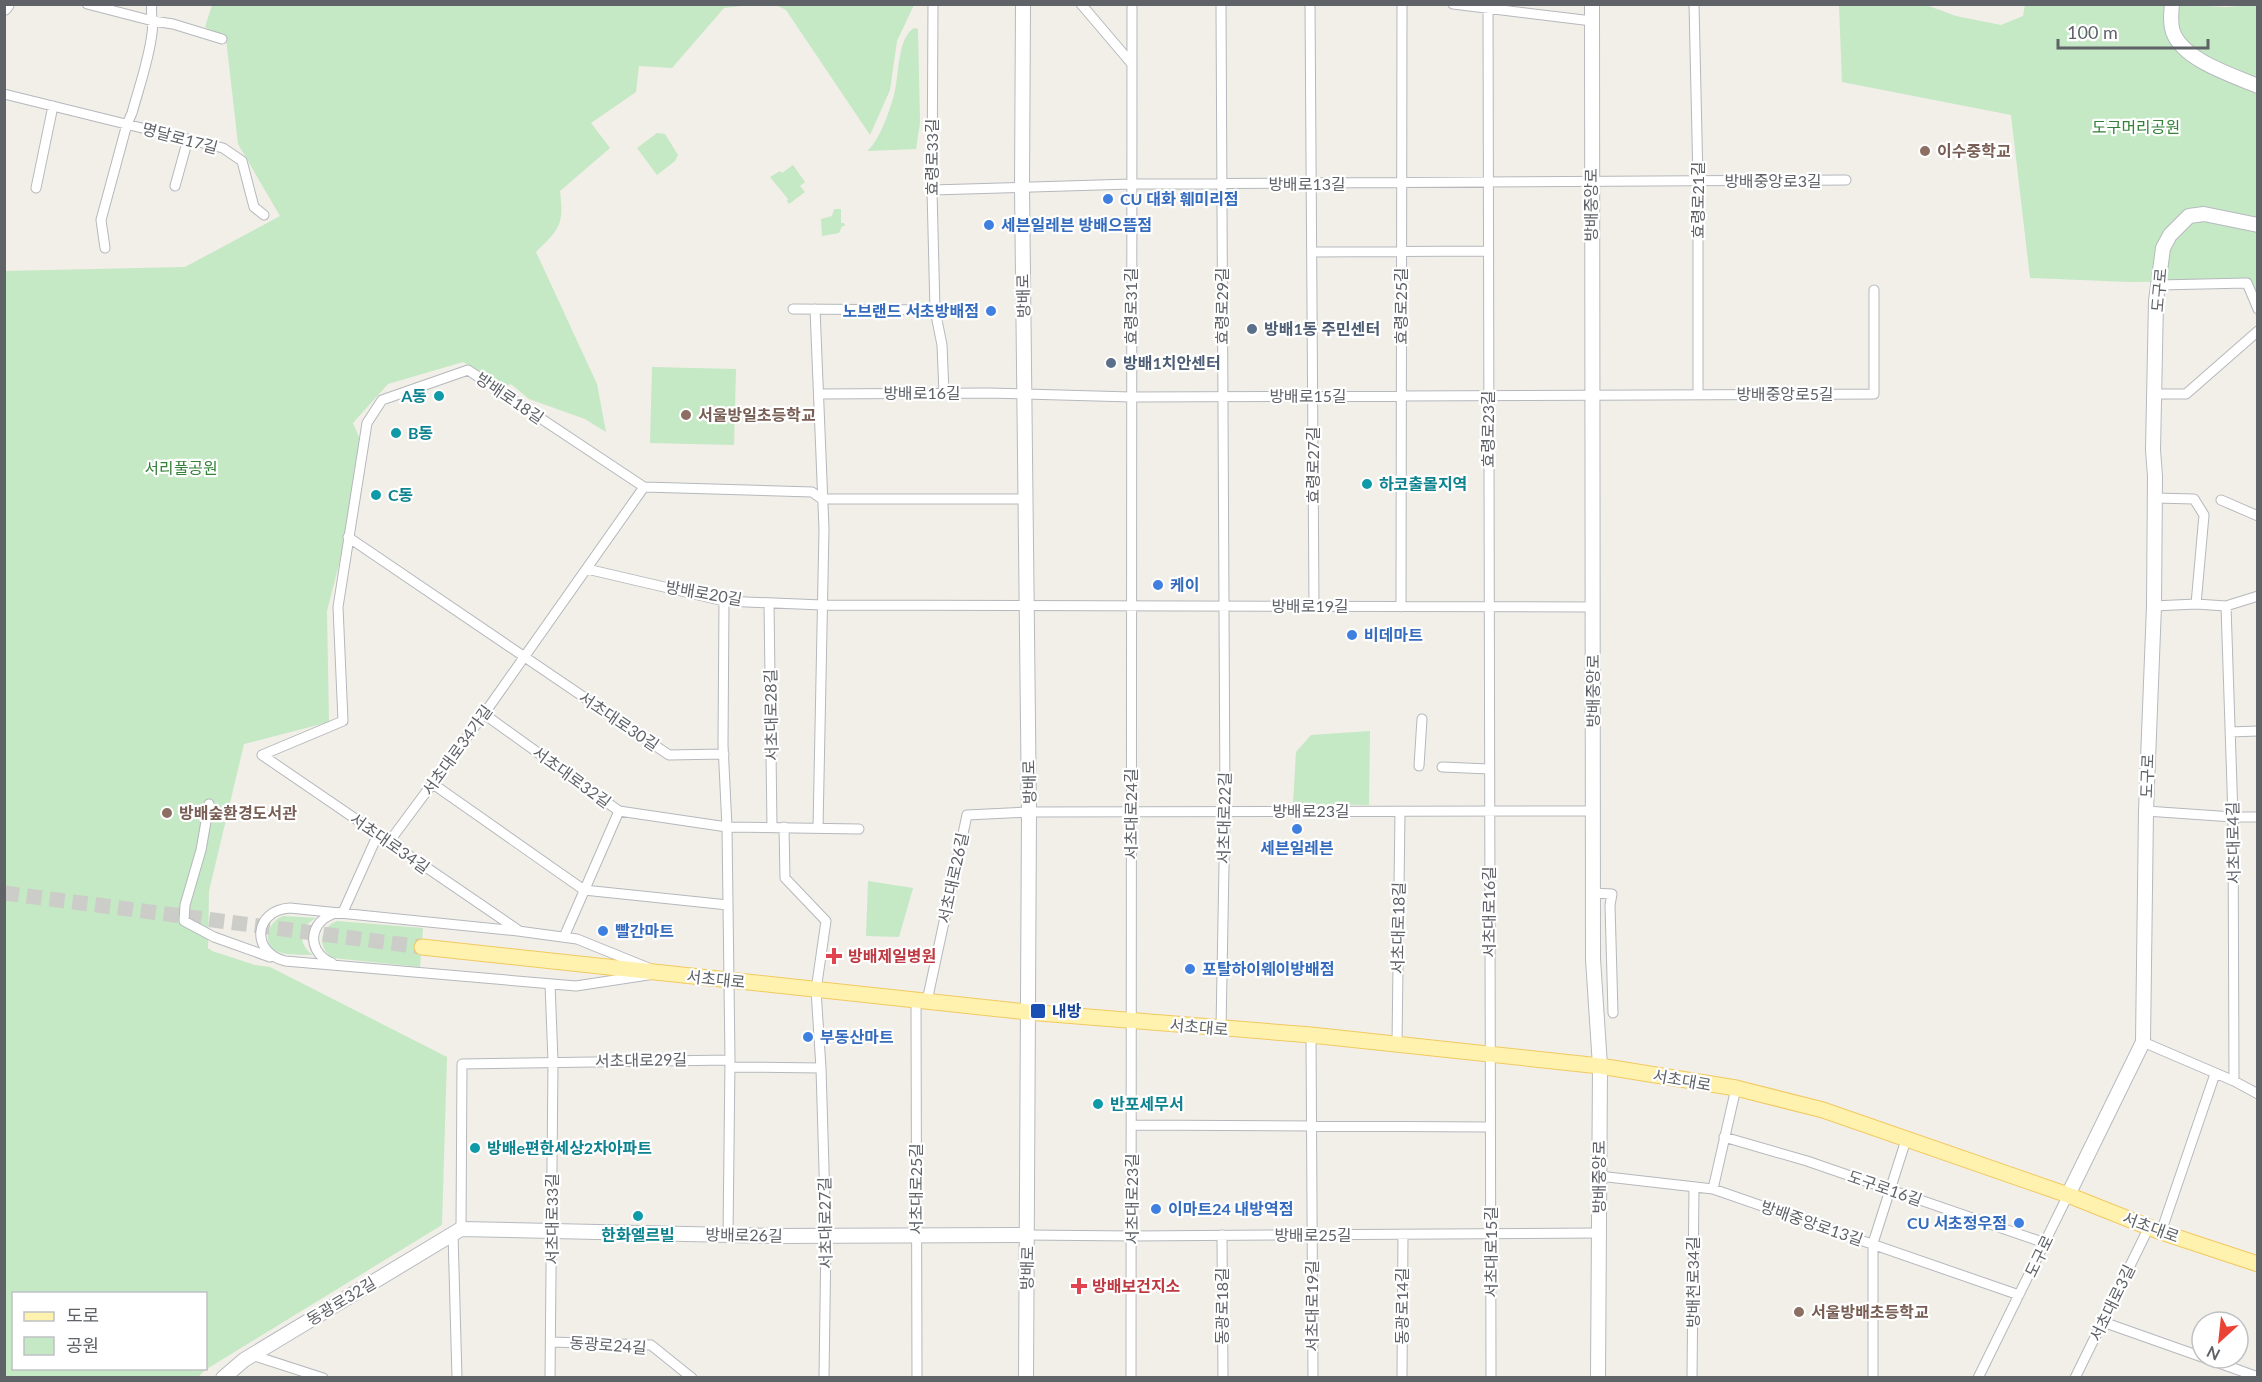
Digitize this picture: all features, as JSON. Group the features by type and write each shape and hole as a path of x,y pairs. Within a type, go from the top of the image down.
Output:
{"main road":[{"name":"서초대로","path":"422,947 1026,1012 1396,1044 1600,1066 1736,1088 1800,1103 2068,1195 2155,1229 2258,1264"}],"street":[{"path":"87,4 173,24 222,39"},
{"path":"127,124 132,113 152,35 153,21 150,14 152,4"},
{"name":"효령로33길","path":"933,4 932,190 935,310 942,345 944,393"},
{"name":"방배로","path":"1023,4 1022,187 1029,812 1026,1012 1028,1235 1026,1377"},
{"path":"1082,4 1132,64"},
{"name":"효령로31길","path":"1130,607 1132,4"},
{"name":"효령로29길","path":"1221,4 1224,607"},
{"name":"효령로27길","path":"1310,4 1314,605"},
{"name":"효령로25길","path":"1401,607 1402,4"},
{"path":"1453,4 1592,21"},
{"name":"방배중앙로","path":"1592,4 1593,959 1600,1066 1598,1377"},
{"name":"효령로21길","path":"1695,4 1698,395"},
{"path":"2172,4 2170,21 2173,33 2187,52 2258,86"},
{"name":"효령로23길","path":"1488,7 1488,607"},
{"name":"명달로17길","path":"4,94 222,148 242,161 254,207 264,215"},
{"path":"36,188 53,106"},
{"name":"명달로17길","path":"105,248 101,220 127,124"},
{"path":"175,186 188,139"},
{"name":"방배중앙로3길","path":"1591,182 1846,180"},
{"name":"방배로13길","path":"1022,187 1131,184 1591,182"},
{"path":"932,190 1022,187"},
{"name":"도구로","path":"1978,1377 2143,1042 2146,811 2154,606 2154,394 2158,285 2163,248 2170,234 2188,216 2204,214 2258,225"},
{"path":"1312,252 1488,251"},
{"path":"2158,285 2247,283 2258,309"},
{"name":"방배중앙로5길","path":"1592,395 1874,394 1874,290"},
{"path":"793,309 935,310"},
{"path":"815,309 824,529 818,828"},
{"path":"2154,394 2186,394 2258,331"},
{"name":"방배로18길","path":"262,755 343,721 338,607 348,537 364,454 367,423 382,400 468,370 644,487"},
{"name":"방배로16길","path":"819,394 1024,394"},
{"name":"방배로15길","path":"1024,394 1131,397 1592,395"},
{"path":"644,487 812,492 822,499 1026,499"},
{"name":"서초대로34가길","path":"389,842 525,657 644,487"},
{"path":"2155,498 2194,499 2204,515 2196,604"},
{"path":"2221,500 2258,516"},
{"path":"348,537 525,657"},
{"name":"방배로20길","path":"587,569 724,600 822,605 1027,607"},
{"path":"2154,606 2196,604 2226,606 2258,596"},
{"path":"724,600 724,754 730,1064 728,1235"},
{"name":"서초대로28길","path":"769,603 772,827"},
{"name":"방배로19길","path":"1027,607 1314,605 1593,607"},
{"name":"서초대로4길","path":"2226,606 2233,817 2234,1081"},
{"name":"서초대로24길","path":"1130,607 1131,1021"},
{"name":"서초대로22길","path":"1221,1029 1225,812 1224,607"},
{"name":"서초대로16길","path":"1488,607 1489,1054"},
{"name":"서초대로30길","path":"525,657 669,755 724,754"},
{"name":"서초대로32길","path":"484,714 619,812 564,937"},
{"path":"1419,766 1422,719"},
{"path":"2230,732 2258,731"},
{"name":"서초대로34길","path":"262,755 519,931"},
{"path":"1442,767 1489,768"},
{"path":"433,784 584,890 728,905"},
{"path":"209,804 201,850 185,905 184,921 214,937 277,959"},
{"name":"서초대로18길","path":"1396,1044 1400,811"},
{"name":"방배로23길","path":"1029,812 1593,811"},
{"path":"2146,811 2258,817"},
{"path":"619,812 727,827 859,829"},
{"name":"서초대로26길","path":"922,1001 967,815 1029,812"},
{"path":"784,827 785,878 826,921 816,990"},
{"path":"338,965 323,959 318,952 314,936 320,921 327,916 343,912 378,834"},
{"path":"1593,893 1612,894 1610,905 1613,1012"},
{"name":"서초대로","path":"290,908 519,931 577,939 661,973 576,986 277,959 270,955 261,940 262,924 273,912 290,908"},
{"name":"서초대로33길","path":"550,984 553,1061 550,1377"},
{"name":"서초대로27길","path":"816,990 821,1068 826,1236 824,1377"},
{"name":"서초대로25길","path":"917,1377 916,1235 922,1001"},
{"name":"서초대로23길","path":"1131,1021 1131,1377"},
{"name":"서초대로19길","path":"1311,1035 1313,1377"},
{"path":"2143,1042 2234,1081 2258,1094"},
{"name":"서초대로15길","path":"1489,1054 1491,1377"},
{"path":"457,1377 457,1231 462,1064 553,1061"},
{"name":"서초대로29길","path":"553,1061 730,1064"},
{"path":"730,1064 821,1068"},
{"path":"2155,1229 2215,1074"},
{"path":"1713,1189 1736,1088"},
{"path":"1132,1125 1490,1127"},
{"name":"도구로16길","path":"1724,1137 1891,1190 2045,1243"},
{"path":"1873,1377 1873,1243 1906,1140"},
{"name":"방배중앙로13길","path":"1599,1176 1713,1189 2019,1295"},
{"name":"방배천로34길","path":"1692,1377 1694,1187"},
{"name":"서초대로3길","path":"2075,1377 2155,1229"},
{"name":"방배로26길","path":"457,1231 826,1236 1028,1235"},
{"name":"동광로32길","path":"223,1377 252,1355 457,1231"},
{"name":"방배로25길","path":"1028,1235 1599,1233"},
{"name":"동광로14길","path":"1402,1234 1402,1377"},
{"name":"동광로18길","path":"1222,1235 1222,1377"},
{"path":"2103,1322 2190,1352"},
{"name":"동광로24길","path":"550,1342 651,1345 692,1377"},
{"path":"252,1355 323,1377"},
{"path":"2239,1370 2258,1377"}],"green space":[{"name":"도구머리공원","path":"2165,4 2226,7 2257,5 2257,298 2250,281 2129,282 2030,278 2011,115 1842,82 1839,5 1926,5 1956,16 2001,25 2023,16 2025,5"},
{"name":"서리풀공원","path":"212,5 750,5 724,8 672,68 639,66 636,92 591,123 610,148 560,191 561,212 558,225 536,252 597,384 606,432 585,419 529,399 511,384 506,386 463,362 388,384 353,423 367,456 327,611 329,722 244,744 209,891 208,948 255,965 270,967 447,1057 442,1225 207,1369 207,1292 12,1292 12,1370 205,1370 198,1377 5,1377 4,271 185,267 280,216 238,144 226,39 205,27"},
{"path":"776,5 914,5 897,41 890,90 870,135 786,10"},
{"path":"914,28 918,29 920,123 916,149 867,151 876,141 887,117 896,88 904,40"},
{"path":"657,133 665,134 678,155 675,161 657,175 637,148"},
{"path":"793,165 805,182 800,186 805,192 789,204 788,199 770,177 780,171 782,173"},
{"path":"834,209 841,209 841,223 845,226 842,226 839,233 822,236 821,219 832,216"},
{"path":"652,367 736,369 734,445 650,443"},
{"path":"1370,731 1369,805 1293,804 1296,752 1311,735"},
{"path":"868,881 913,888 899,937 866,936"},
{"path":"283,916 317,918 307,925 302,935 304,946 313,955 283,953 273,949 268,933 273,923"},
{"path":"337,921 423,928 420,967 333,958 324,949 322,938 327,928"}],"tunnel":[{"path":"4,893 422,947"}],"place":[{"name":"이수중학교","path":"1925,151"},
{"name":"CU 대화 훼미리점","path":"1108,199"},
{"name":"세븐일레븐 방배으뜸점","path":"989,225"},
{"name":"노브랜드 서초방배점","path":"991,311"},
{"name":"방배1동 주민센터","path":"1252,329"},
{"name":"방배1치안센터","path":"1111,363"},
{"name":"A동","path":"439,396"},
{"name":"서울방일초등학교","path":"686,415"},
{"name":"B동","path":"396,433"},
{"name":"하코출몰지역","path":"1367,484"},
{"name":"C동","path":"376,495"},
{"name":"케이","path":"1158,585"},
{"name":"비데마트","path":"1352,635"},
{"name":"방배숲환경도서관","path":"167,813"},
{"name":"세븐일레븐","path":"1297,829"},
{"name":"빨간마트","path":"603,931"},
{"name":"방배제일병원","path":"834,956"},
{"name":"포탈하이웨이방배점","path":"1190,969"},
{"name":"내방","path":"1038,1011"},
{"name":"부동산마트","path":"808,1037"},
{"name":"반포세무서","path":"1098,1104"},
{"name":"방배e편한세상2차아파트","path":"475,1148"},
{"name":"이마트24 내방역점","path":"1156,1209"},
{"name":"한화엘르빌","path":"638,1216"},
{"name":"CU 서초정우점","path":"2019,1223"},
{"name":"방배보건지소","path":"1079,1286"},
{"name":"서울방배초등학교","path":"1799,1312"}]}
